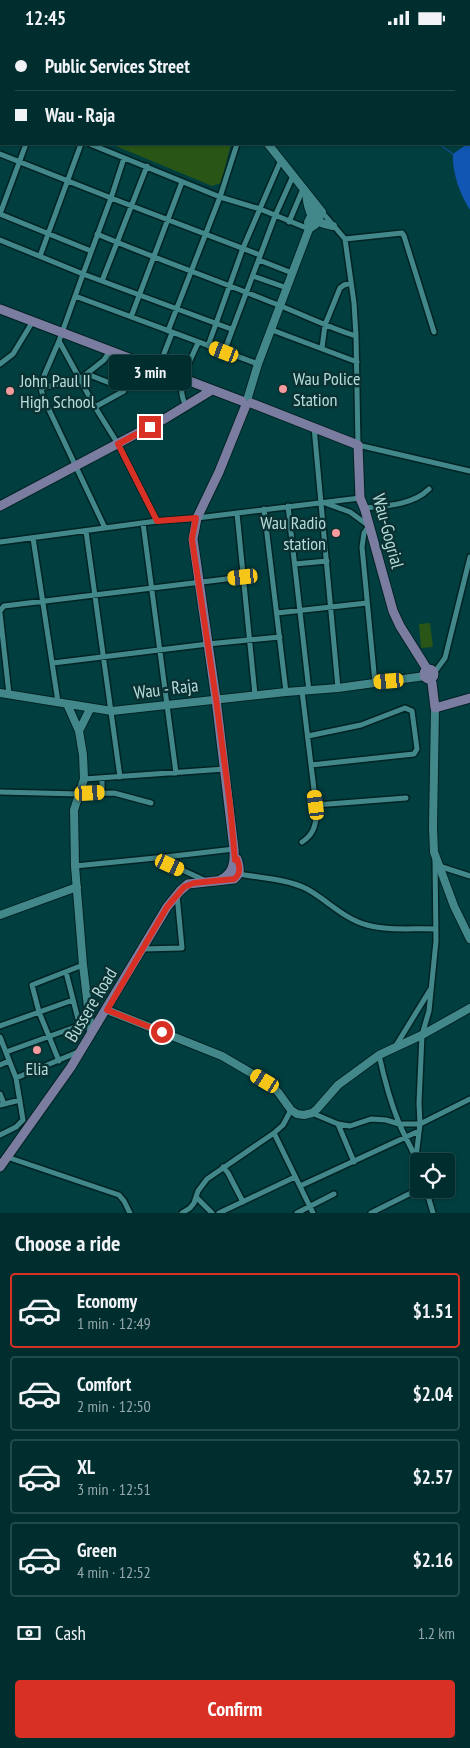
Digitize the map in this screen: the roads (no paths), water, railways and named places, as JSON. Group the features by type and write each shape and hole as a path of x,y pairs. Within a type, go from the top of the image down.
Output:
{"main road":[{"path":"0,309 33,321 60,337 110,351 212,390 247,401 358,445"},
{"path":"0,507 187,407 212,390"},
{"path":"220,880 229,875 235,860 216,699 192,539 196,518 219,472 247,401"},
{"name":"Wau-Gogrial","path":"358,445 360,498 393,611 429,674 435,709"},
{"path":"435,709 470,698"},
{"path":"177,894 188,884 234,879 239,874 239,863 237,859 235,860"},
{"name":"Bussere Road","path":"0,1167 82,1050 91,1032 107,1010 177,894"}],"street":[{"path":"26,145 0,214 91,251"},
{"path":"40,256 82,145"},
{"path":"92,145 220,197 260,209 309,229"},
{"path":"158,369 176,310 220,197 238,145"},
{"path":"269,145 304,191 345,239 356,336 358,445 470,471"},
{"path":"0,154 243,248 292,273"},
{"path":"105,528 43,397 41,388 43,378 60,337 124,158"},
{"path":"208,346 243,248 281,160"},
{"path":"102,281 146,166"},
{"path":"224,352 231,329 275,216 293,176"},
{"path":"131,317 182,182"},
{"path":"304,191 307,205 314,219 333,226"},
{"path":"289,222 304,191"},
{"path":"247,401 258,364 309,229 308,222 314,219 319,209"},
{"path":"345,239 402,233 420,282 434,332"},
{"path":"97,235 230,285 356,336"},
{"path":"0,240 176,310 231,329"},
{"path":"252,276 287,288"},
{"path":"322,348 325,325 340,287 351,283"},
{"path":"75,296 258,364"},
{"path":"0,364 13,354 33,321"},
{"path":"272,330 357,362"},
{"path":"60,337 80,379 118,444 157,521"},
{"path":"187,407 181,399 183,379 198,343"},
{"path":"41,388 80,379 104,360 110,351"},
{"path":"87,374 125,389 95,407"},
{"path":"314,427 338,688"},
{"path":"364,508 383,507 407,502 423,495 429,489"},
{"path":"0,542 157,521 360,498"},
{"path":"320,502 350,512 369,526 364,533 362,547 375,683"},
{"path":"288,506 300,611 308,736 316,805 314,829 311,835 302,842"},
{"path":"264,509 286,692"},
{"path":"237,513 255,695"},
{"path":"143,523 176,773"},
{"path":"86,531 120,777"},
{"path":"33,538 58,702"},
{"path":"429,674 445,658 470,557"},
{"path":"295,564 327,561"},
{"path":"9,694 0,612 4,606 243,577"},
{"path":"277,613 367,603"},
{"path":"53,663 208,643 280,637"},
{"name":"Wau - Raja","path":"0,693 90,709 112,711 338,688 429,674"},
{"path":"67,704 79,731 83,755 84,779 74,810 75,866 83,965 91,1032"},
{"path":"308,736 361,725 405,708 412,711 417,749 414,754 311,765"},
{"path":"79,731 90,709"},
{"path":"416,1153 420,1124 422,1035 429,1011 436,929 434,852 435,709"},
{"path":"84,779 225,769"},
{"path":"102,778 102,793"},
{"path":"0,792 102,793 123,795 151,803"},
{"path":"316,805 406,798"},
{"path":"75,866 234,849"},
{"path":"434,852 454,906 470,939"},
{"path":"156,858 207,882"},
{"path":"439,866 470,876"},
{"path":"239,874 290,883 305,888 348,916 365,924 379,927 436,929"},
{"path":"0,915 78,887"},
{"path":"143,949 182,948 177,894"},
{"path":"58,1061 39,1012 32,985 83,965"},
{"path":"6,1052 78,1026 79,1023 66,972"},
{"path":"394,1048 431,987"},
{"path":"0,1026 73,1000"},
{"path":"312,1113 338,1085 379,1055 422,1035 470,1008"},
{"path":"107,1010 222,1056 265,1081 278,1092 291,1110 297,1114 312,1113 338,1124 350,1126 371,1119 386,1120 399,1124 420,1124 470,1099"},
{"path":"0,1037 16,1078 23,1121 21,1124 0,1135"},
{"path":"16,1078 82,1050"},
{"path":"379,1055 399,1124 414,1153"},
{"path":"0,1065 9,1061"},
{"path":"0,1094 2,1104 20,1099"},
{"path":"182,1213 190,1208 207,1179 274,1133 283,1125 291,1110"},
{"path":"338,1124 354,1162"},
{"path":"300,1186 419,1131"},
{"path":"274,1133 313,1213"},
{"path":"7,1157 119,1195 130,1213"},
{"path":"223,1167 243,1202"},
{"path":"219,1213 295,1177"},
{"path":"297,1213 334,1194"},
{"path":"371,1213 410,1194"},
{"path":"196,1197 212,1213"},
{"path":"428,1198 432,1213"}],"water":[{"path":"466,145 470,145 470,210 457,183 453,154"}],"waterway":[{"path":"440,145 453,154"}],"place":[{"name":"Wau Police Station","path":"283,389"},
{"name":"John Paul II High School","path":"10,391"},
{"name":"Wau Radio station","path":"336,533"},
{"name":"Elia","path":"37,1050"}]}
